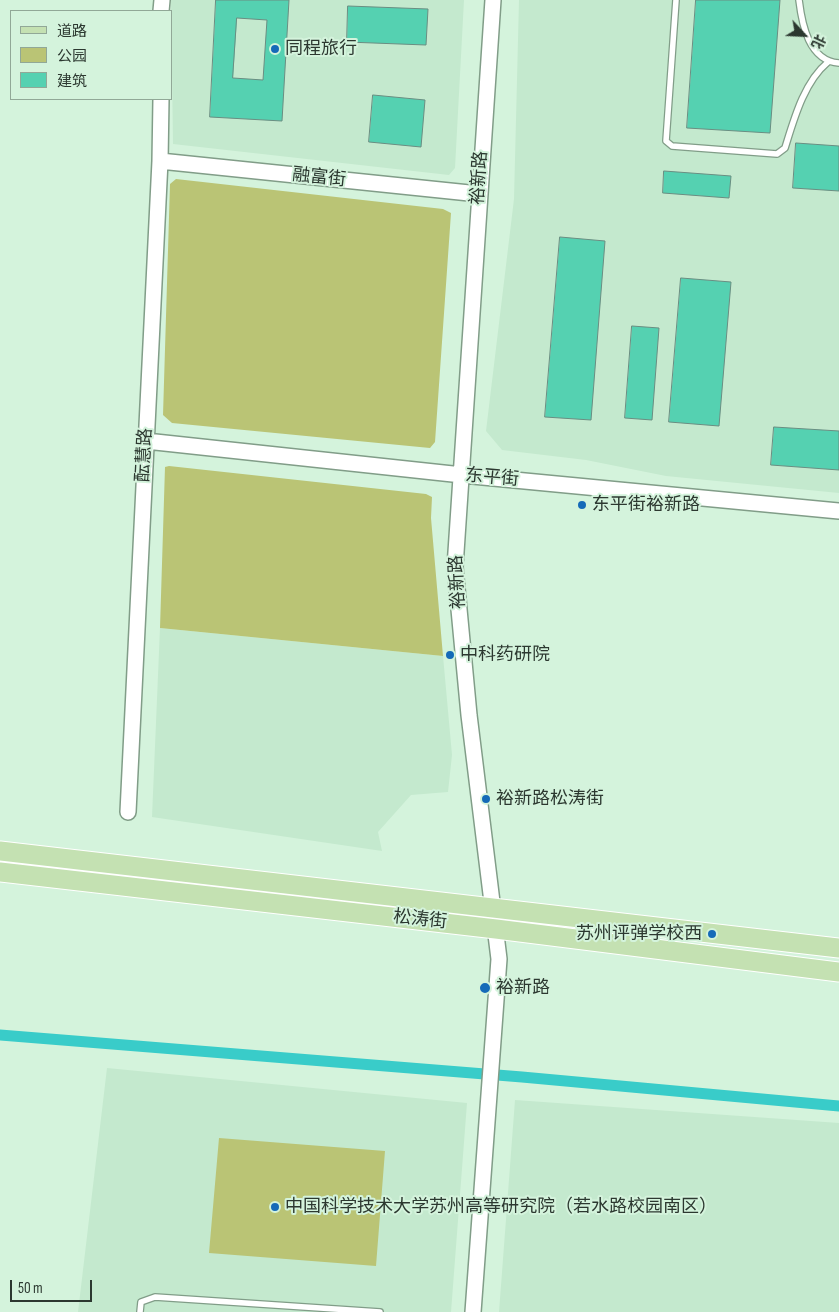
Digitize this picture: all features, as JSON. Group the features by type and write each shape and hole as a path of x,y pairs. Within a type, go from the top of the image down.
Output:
{"main road":[{"name":"松涛街","path":"0,851 839,948"},
{"name":"松涛街","path":"0,872 496,929 839,972"}],"street":[{"name":"裕新路","path":"472,1312 499,959 469,715 454,567 462,476 493,0"},
{"name":"酝慧路","path":"128,812 160,161 161,100"},
{"name":"融富街","path":"160,161 479,194"},
{"name":"东平街","path":"146,441 462,476 839,511"}],"lane":[{"path":"676,0 666,141 672,146 778,154 785,148 810,82 817,71 828,62"},
{"path":"799,0 810,46 828,62 839,63"},
{"path":"140,1312 141,1302 155,1297 380,1312"}],"shaded area":[{"path":"171,0 464,0 455,168 449,175 173,144"},
{"path":"519,0 839,0 839,493 666,476 586,460 502,450 486,431 514,199"},
{"path":"160,628 443,656 452,755 448,792 411,795 378,832 382,851 152,817"},
{"name":"中国科学技术大学苏州高等研究院（若水路校园南区）","path":"107,1068 467,1103 451,1312 78,1312"},
{"path":"515,1100 839,1123 839,1312 499,1312"}],"green space":[{"path":"176,179 443,209 451,213 435,442 430,448 172,423 163,415 170,184"},
{"path":"165,467 426,494 432,497 431,518 443,656 160,628"},
{"path":"219,1138 385,1151 376,1266 209,1253"}],"building":[{"name":"同程旅行","path":"216,0 289,0 282,121 210,117","holes":["237,18 267,20 263,80 233,78"]},
{"path":"696,0 780,0 770,133 687,128"},
{"path":"348,6 428,9 426,45 347,42"},
{"path":"373,95 425,100 421,147 369,142"},
{"path":"796,143 839,146 839,191 793,188"},
{"path":"664,171 731,176 729,198 663,193"},
{"path":"560,237 605,241 591,420 545,417"},
{"path":"681,278 731,282 719,426 669,422"},
{"path":"632,326 659,328 652,420 625,418"},
{"path":"774,427 839,431 839,470 771,465"}],"waterway":[{"path":"0,1035 522,1077 839,1106"}],"place":[{"name":"同程旅行","path":"275,49"},
{"name":"东平街裕新路","path":"582,505"},
{"name":"中科药研院","path":"450,655"},
{"name":"裕新路松涛街","path":"486,799"},
{"name":"苏州评弹学校西","path":"712,934"},
{"name":"裕新路","path":"485,988"},
{"name":"中国科学技术大学苏州高等研究院（若水路校园南区）","path":"275,1207"}]}
